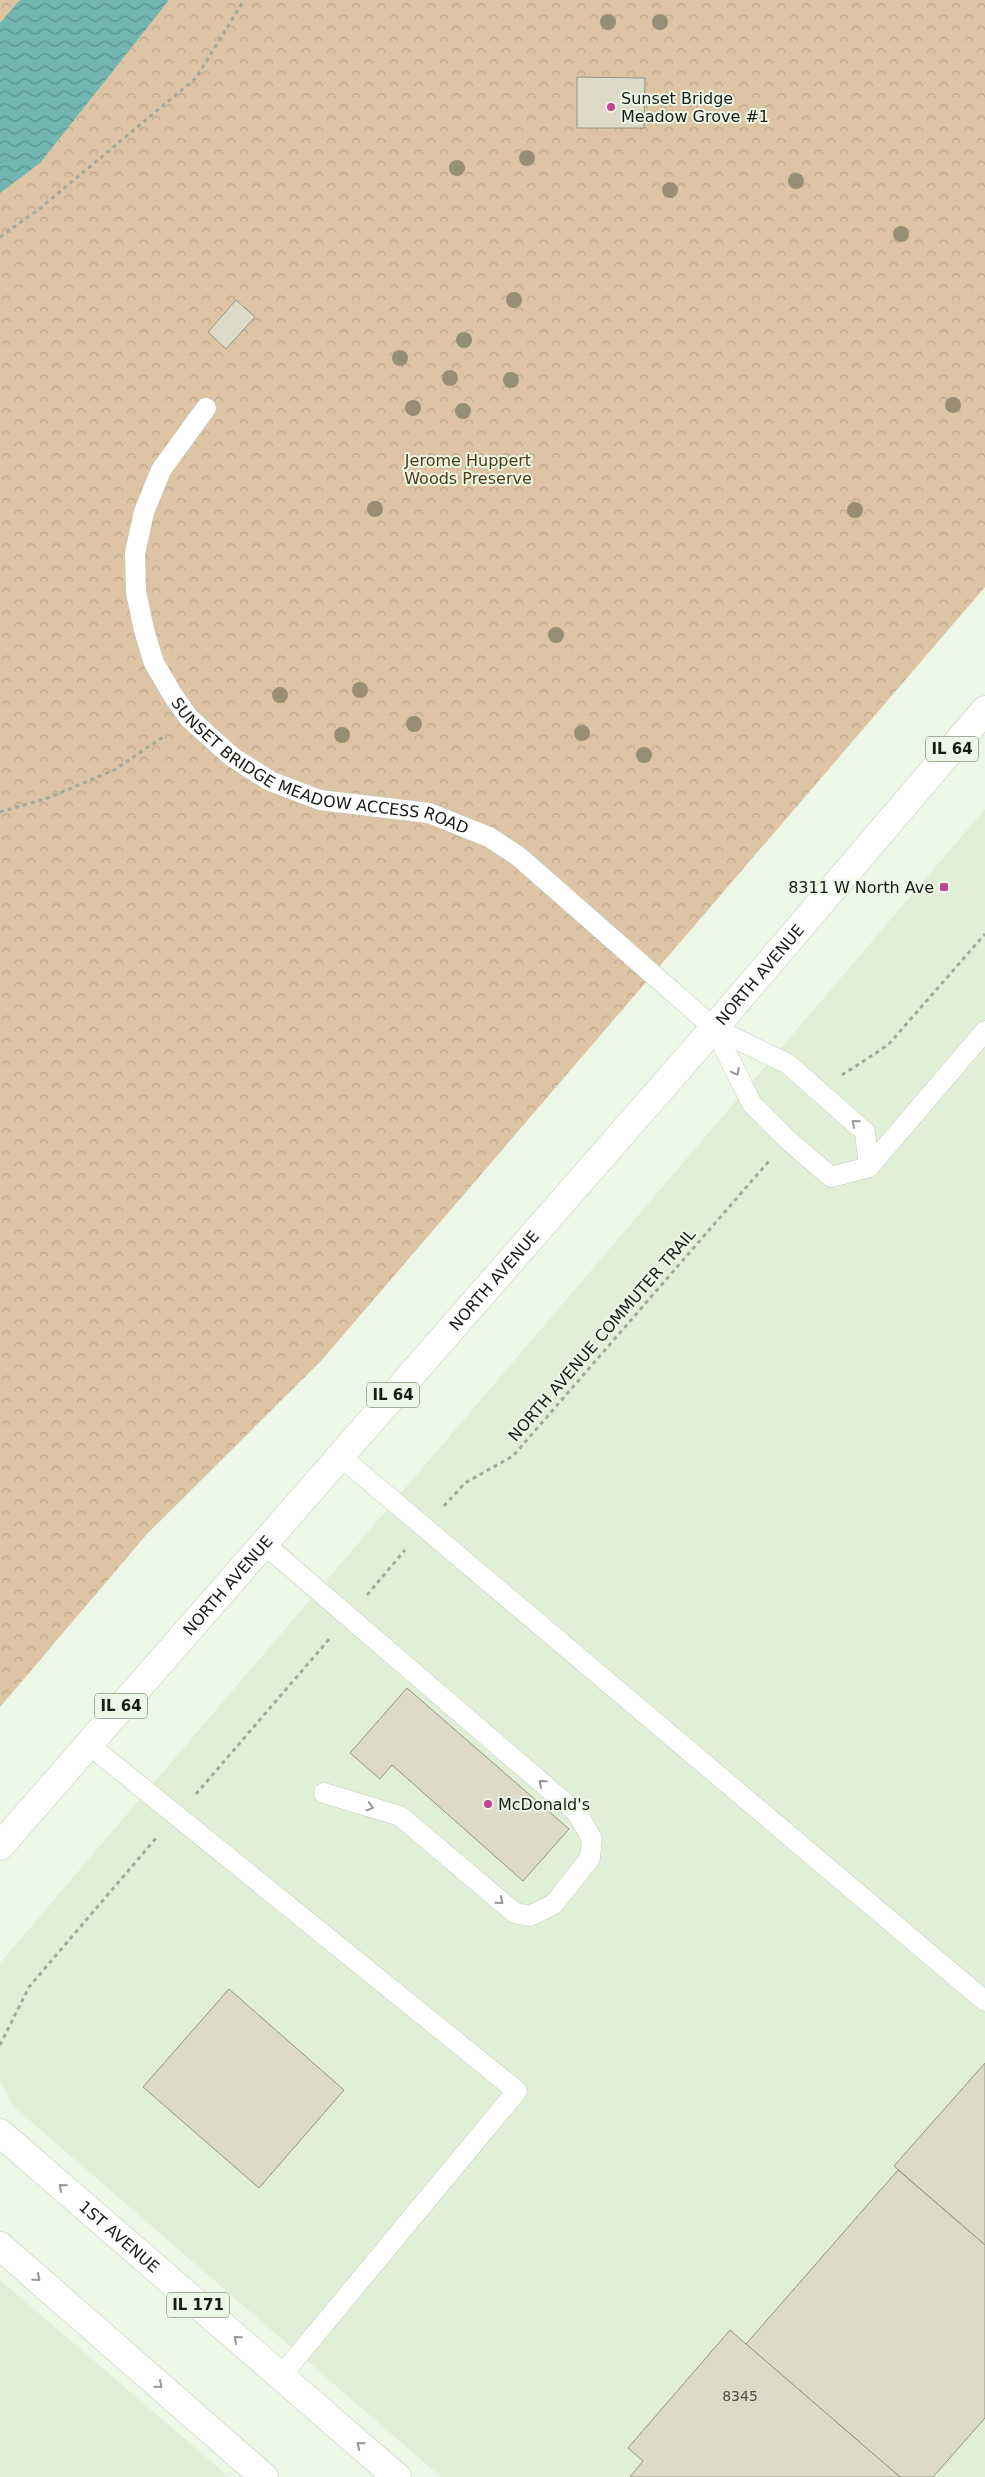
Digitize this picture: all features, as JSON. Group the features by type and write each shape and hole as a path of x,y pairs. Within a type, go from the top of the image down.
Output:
{"main road":[{"name":"NORTH AVENUE","path":"0,1846 714,1028 985,710"},
{"name":"1ST AVENUE","path":"0,2133 397,2477"},
{"path":"0,2246 264,2477"}],"lane":[{"name":"SUNSET BRIDGE MEADOW ACCESS ROAD","path":"206,408 161,470 144,512 135,553 136,592 154,663 189,718 231,756 270,781 320,800 429,813 489,837 518,856 714,1028"},
{"path":"714,1028 788,1064 865,1132 869,1167"},
{"path":"714,1028 752,1104 787,1139 830,1177 869,1167 985,1031"},
{"path":"340,1456 985,2002"},
{"path":"263,1543 578,1814 592,1839 590,1858 554,1904 530,1916 515,1913 400,1816 324,1792"},
{"path":"88,1744 516,2090 280,2377"}],"path":[{"path":"0,237 38,210 196,78 244,0"},
{"path":"0,812 48,798 114,770 189,718"},
{"path":"838,1078 888,1046 985,934"},
{"name":"NORTH AVENUE COMMUTER TRAIL","path":"443,1507 465,1483 514,1456 772,1157"},
{"path":"365,1598 408,1547"},
{"path":"191,1799 335,1632"},
{"path":"0,2045 30,1987 151,1844"}],"shaded area":[{"path":"985,809 985,2477 441,2477 13,2106 0,2081 0,1963"},
{"path":"0,2280 229,2477 0,2477"}],"green space":[{"name":"Jerome Huppert Woods Preserve","path":"0,0 985,0 985,587 321,1361 147,1534 0,1707"}],"water":[{"path":"20,0 169,0 40,163 0,193 0,23"}],"building":[{"name":"Sunset Bridge Meadow Grove #1","path":"577,77 645,78 644,128 577,128"},
{"path":"236,300 255,317 226,349 208,332"},
{"name":"McDonald's","path":"407,1688 569,1829 523,1881 392,1765 380,1779 350,1753"},
{"path":"229,1989 344,2090 259,2188 143,2087"},
{"path":"985,2063 985,2245 894,2166"},
{"path":"898,2170 985,2245 985,2418 933,2477 900,2477 746,2344"},
{"path":"730,2330 900,2477 630,2477 643,2461 628,2448"}],"place":[{"name":"Sunset Bridge Meadow Grove #1","path":"611,107"},
{"name":"8311 W North Ave","path":"944,887"},
{"name":"McDonald's","path":"488,1804"}]}
